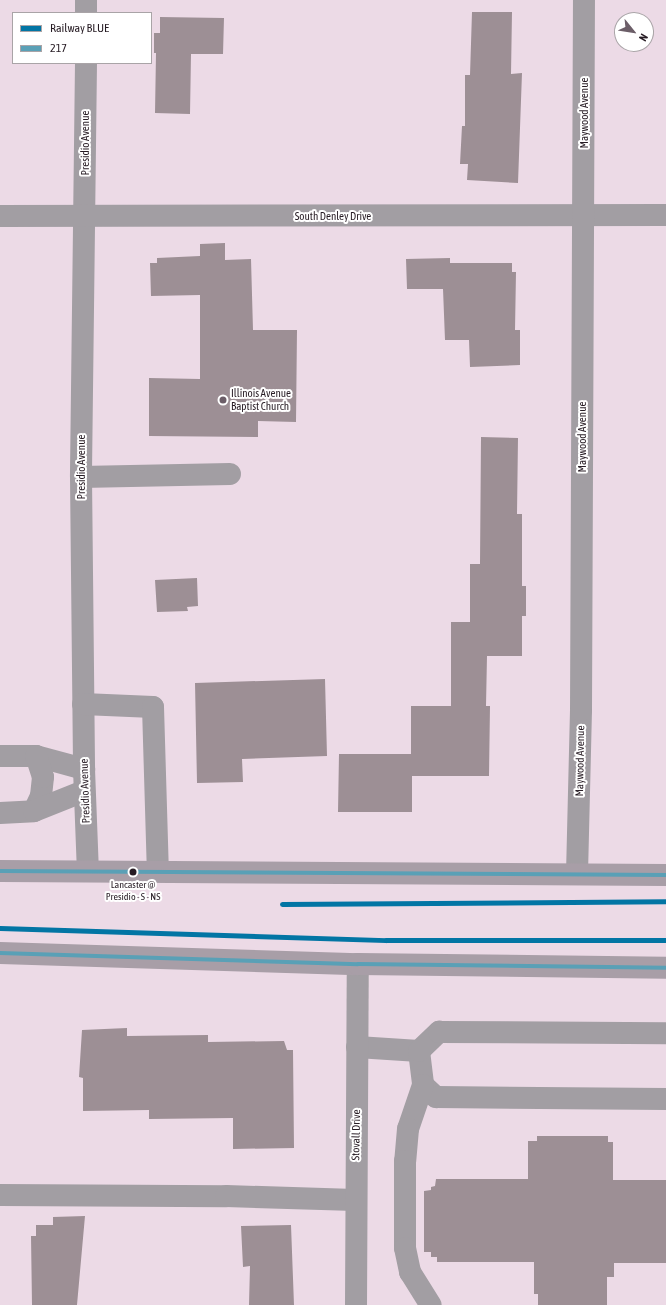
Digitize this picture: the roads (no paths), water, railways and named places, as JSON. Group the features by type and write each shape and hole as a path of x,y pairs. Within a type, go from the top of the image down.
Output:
{"main road":[{"path":"0,871 666,875"},
{"path":"0,953 358,964 666,968"}],"street":[{"path":"86,0 86,12"},
{"name":"Maywood Avenue","path":"577,874 581,774 584,0"},
{"name":"Presidio Avenue","path":"86,64 81,477 84,790 88,871"},
{"name":"South Denley Drive","path":"0,216 666,215"},
{"path":"81,477 230,474"},
{"path":"83,704 153,707 158,871"},
{"path":"0,756 36,756 84,769"},
{"path":"34,811 41,796 43,777 36,756"},
{"path":"0,813 34,811 84,790"},
{"name":"Stovall Drive","path":"356,1305 355,1200 358,964"},
{"path":"357,1047 419,1051 439,1032 666,1033"},
{"path":"419,1051 423,1085 408,1129 405,1161 405,1248 410,1272 431,1305"},
{"path":"423,1085 436,1097 666,1099"},
{"path":"0,1195 218,1196 355,1200"}],"rail line":[{"name":"BLUE","path":"282,904 666,901"},
{"name":"BLUE","path":"0,928 386,940 666,940"}],"place":[{"name":"Illinois Avenue Baptist Church","path":"223,400"},
{"name":"Lancaster @ Presidio - S - NS","path":"133,872"}]}
